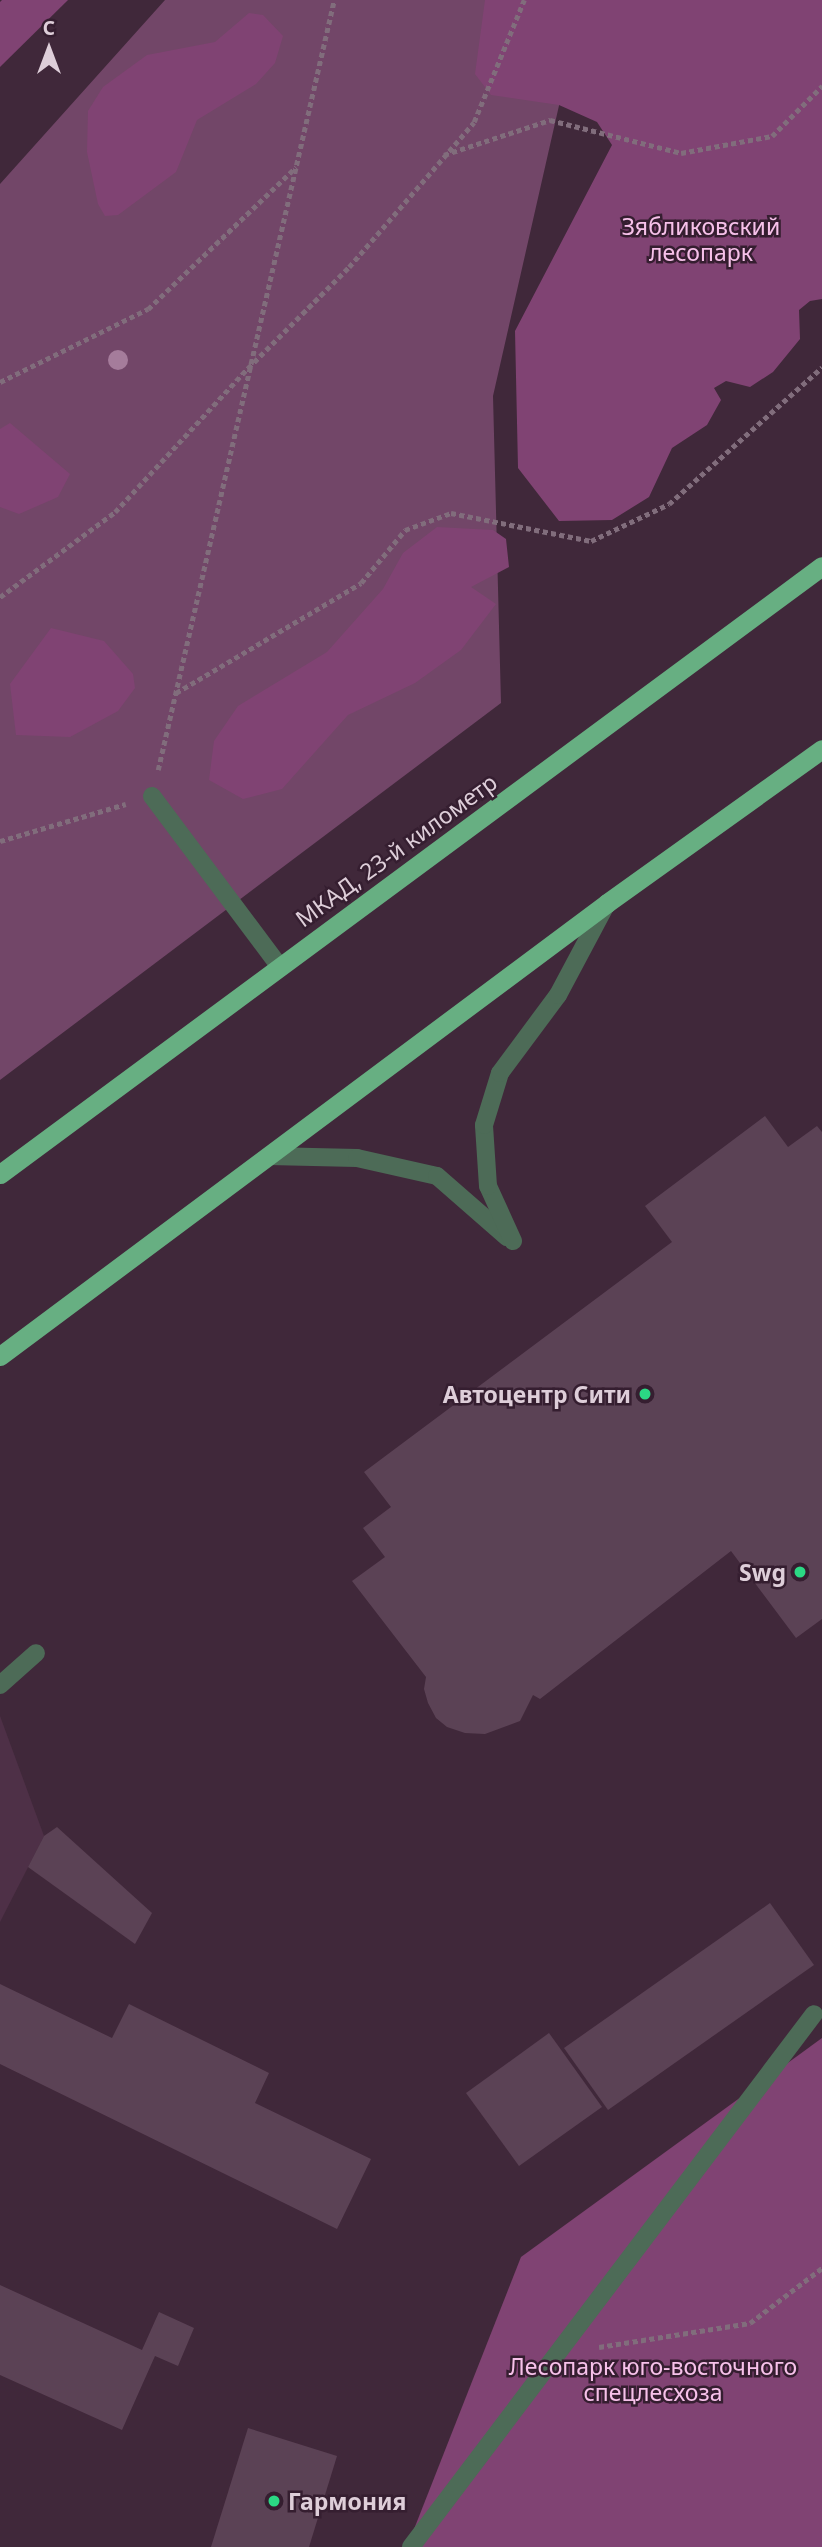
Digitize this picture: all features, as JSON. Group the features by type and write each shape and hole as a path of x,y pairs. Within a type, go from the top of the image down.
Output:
{"highway":[{"name":"МКАД, 23-й километр","path":"0,1174 822,566"},
{"path":"0,1356 607,903 822,749"}],"lane":[{"path":"152,796 280,967"},
{"path":"269,1156 358,1158 437,1177 513,1241 488,1186 484,1125 500,1073 558,995 607,903"},
{"path":"0,1685 36,1653"},
{"path":"411,2547 814,2014"}],"path":[{"path":"0,841 152,796 334,0"},
{"path":"0,597 115,512 248,368 349,267 474,122 524,0"},
{"path":"443,156 550,120 681,153 772,136 822,86"},
{"path":"0,382 148,309 297,167"},
{"path":"175,693 361,583 405,530 452,513 591,541 668,505 822,367"},
{"path":"590,2348 750,2323 822,2268"}],"shaded area":[{"path":"165,0 583,0 493,396 501,703 0,1080 0,184"},
{"path":"0,1716 44,1836 0,1922"}],"green space":[{"path":"68,0 0,67 0,2"},
{"name":"Зябликовский лесопарк","path":"485,0 822,0 822,299 810,301 799,310 800,339 773,372 750,387 726,381 714,388 721,400 707,425 672,448 649,497 612,520 559,521 518,468 515,331 612,145 597,122 559,105 491,95 475,74"},
{"path":"249,13 263,15 283,36 275,63 256,84 197,120 176,172 118,215 105,216 98,204 87,152 88,111 103,87 147,55 215,42"},
{"path":"10,423 70,474 58,497 19,514 0,507 0,429"},
{"path":"437,527 493,530 506,539 509,567 471,587 496,604 461,650 415,683 348,715 282,789 243,799 209,780 214,741 238,706 327,652 383,589 403,553"},
{"path":"51,628 104,641 133,674 135,688 118,711 70,737 16,735 10,684"},
{"name":"Лесопарк юго-восточного спецлесхоза","path":"822,2038 822,2547 407,2547 521,2257"}],"building":[{"name":"Автоцентр Сити","path":"765,1116 788,1147 817,1126 822,1132 822,1619 796,1638 731,1551 540,1699 533,1695 520,1721 485,1734 465,1733 447,1727 436,1718 428,1703 424,1689 426,1677 352,1581 385,1557 363,1528 391,1507 364,1472 672,1242 645,1206"},
{"path":"57,1827 152,1913 135,1944 28,1867 44,1836"},
{"path":"770,1903 814,1965 608,2110 564,2048"},
{"path":"0,1984 112,2038 129,2004 269,2073 255,2103 371,2159 337,2229 0,2064"},
{"path":"549,2033 602,2107 519,2166 466,2093"},
{"path":"0,2285 142,2350 159,2312 194,2328 178,2366 155,2356 122,2430 0,2375"},
{"name":"Гармония","path":"248,2428 337,2456 309,2547 211,2547"}],"place":[{"name":"Автоцентр Сити","path":"645,1394"},
{"name":"Swg","path":"800,1572"},
{"name":"Гармония","path":"274,2501"}]}
